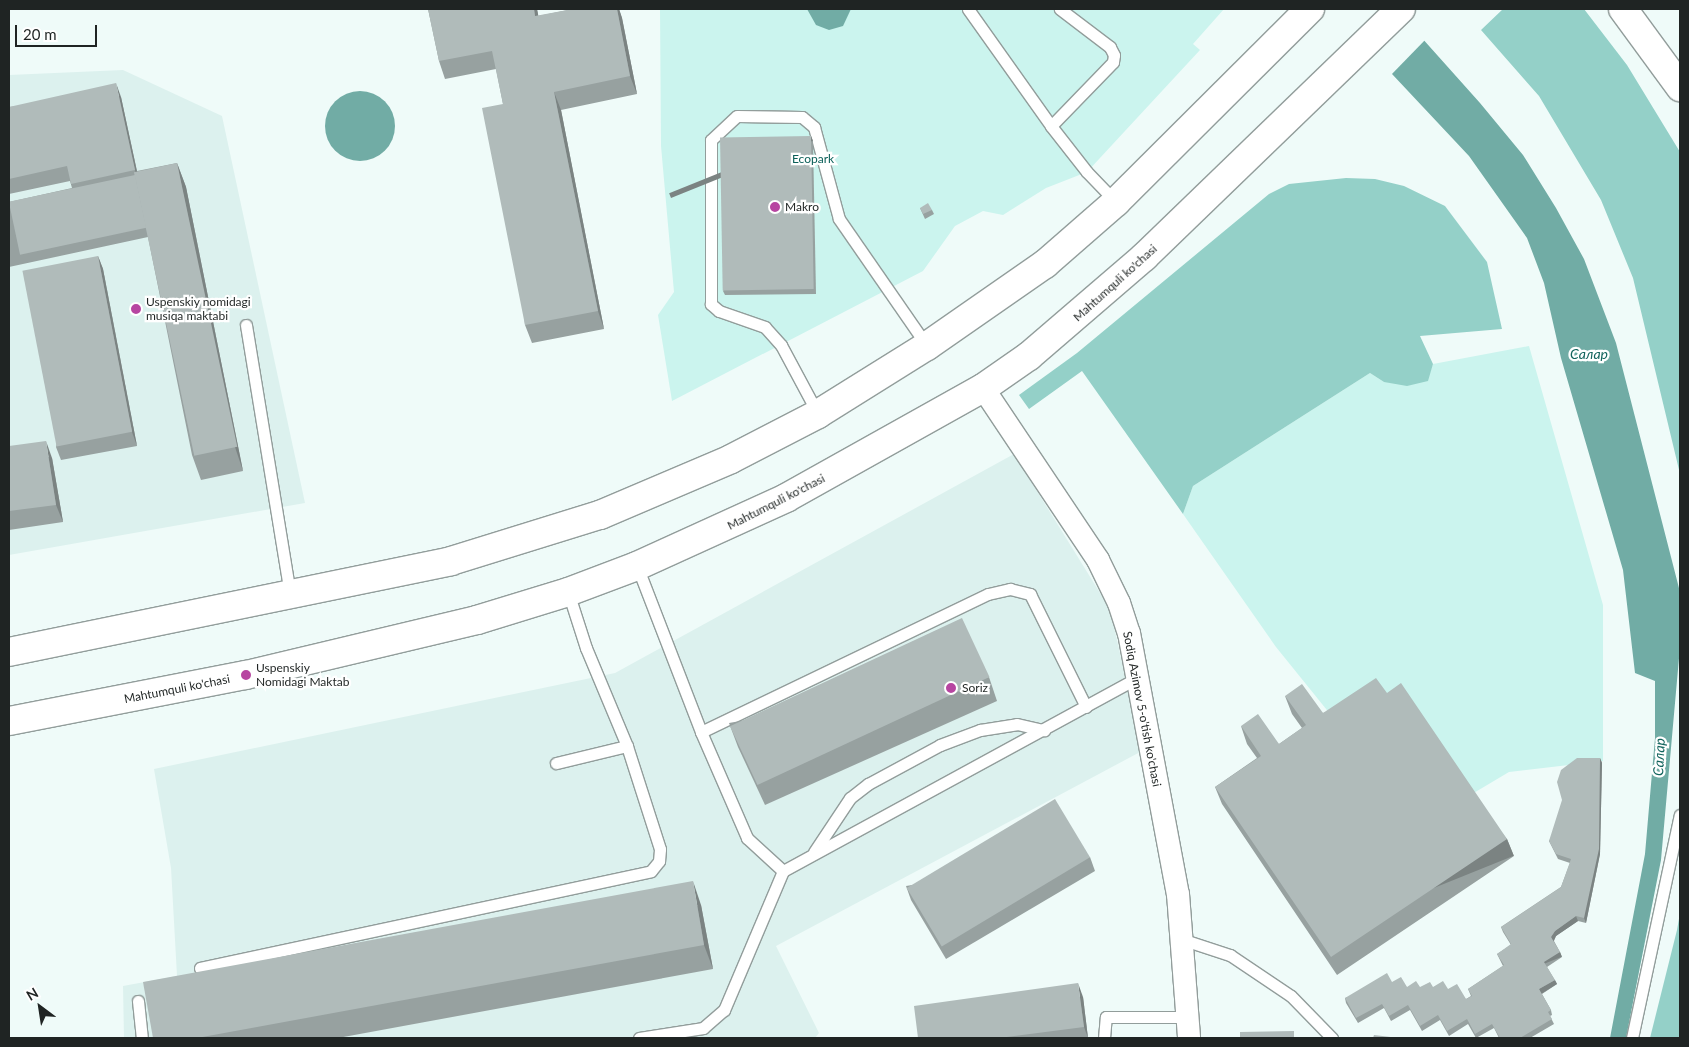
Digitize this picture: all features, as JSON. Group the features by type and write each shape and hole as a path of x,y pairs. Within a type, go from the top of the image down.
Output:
{"main road":[{"path":"9,652 290,596 443,563 573,524 684,480 818,414 927,346 1019,284 1116,202 1310,9"},
{"name":"Mahtumquli ko'chasi","path":"9,721 246,675 371,647 568,592 637,566 786,498 983,388 1088,308 1300,108 1400,9"},
{"path":"1623,9 1680,87"}],"street":[{"name":"Sodiq Azimov 5-o'tish ko'chasi","path":"983,388 1098,560 1124,618 1178,894 1188,1028"}],"lane":[{"path":"968,9 1051,126 1116,202"},
{"path":"1051,126 1113,62 1114,55 1110,46 1060,9"},
{"path":"818,414 781,345 765,327 719,311 711,304 711,140 737,116 802,117 814,127 838,219 927,346"},
{"path":"246,325 290,596"},
{"path":"637,566 701,732 747,838 783,871"},
{"path":"701,732 988,594 1010,589 1030,594 1086,707"},
{"path":"200,968 651,871 659,862 660,849 627,746 586,648 568,592"},
{"path":"639,1038 703,1028 724,1010 783,871 1137,678"},
{"path":"813,854 850,798 868,784 932,749 980,730 1017,724 1044,730"},
{"path":"556,763 627,746"},
{"path":"1632,1038 1680,815"},
{"path":"1181,939 1230,955 1291,996 1332,1038"},
{"path":"138,1001 142,1038"},
{"path":"1104,1038 1106,1017 1188,1028"}],"shaded area":[{"path":"1503,9 1584,9 1627,65 1680,152 1680,474 1633,278 1601,200 1539,96 1481,30"},
{"name":"Uspenskiy nomidagi musiqa maktabi","path":"123,70 222,116 305,503 9,555 9,75"},
{"path":"1346,178 1375,179 1404,186 1445,206 1487,262 1502,329 1420,336 1433,364 1428,381 1407,386 1384,382 1370,373 1193,486 1183,514 1082,371 1029,409 1019,395 1077,353 1269,194 1289,184"},
{"path":"1014,454 1110,609 1142,751 776,946 819,1033 815,1038 124,1038 123,986 177,976 171,868 154,769 615,673"},
{"path":"1680,913 1680,1038 1650,1038 1677,930"}],"green space":[{"name":"Ecopark","path":"660,9 1224,9 1193,44 1200,50 1087,172 1046,188 1003,215 983,211 955,226 923,271 672,401 658,315 674,292 661,146"},
{"path":"1529,346 1603,605 1603,761 1509,772 1472,794 1339,725 1276,647 1183,514 1193,486 1370,373 1384,382 1427,381 1433,364"}],"water":[{"path":"807,9 851,9 843,26 829,30 816,25"},
{"name":"Салар","path":"1331,9 1396,9 1480,103 1523,155 1556,208 1584,259 1616,343 1680,592 1680,647 1661,860 1626,1038 1610,1038 1645,854 1655,738 1655,681 1635,673 1623,570 1561,358 1544,283 1527,238 1469,156"},
{"path":"367,91 380,97 389,106 393,112 395,126 393,140 385,151 374,159 353,161 346,159 335,151 327,140 325,119 327,112 335,101 346,93"}],"pier":[{"path":"1329,9 1399,9 1426,39 1390,76"}],"building":[{"path":"428,9 534,9 535,16 573,9 617,9 630,76 554,92 598,311 525,325 482,108 503,104 492,51 439,61"},
{"path":"116,83 135,170 71,184 67,166 9,179 9,107"},
{"path":"811,136 814,289 723,291 720,138"},
{"path":"177,163 237,447 194,456 134,172"},
{"path":"135,175 146,228 20,255 9,202"},
{"path":"928,203 932,210 923,214 920,208"},
{"path":"98,256 132,432 57,446 22,271"},
{"path":"46,441 56,505 9,511 9,446"},
{"path":"962,618 989,677 757,785 730,726"},
{"path":"1376,678 1387,693 1401,683 1507,839 1331,957 1215,787 1261,756 1241,726 1258,714 1279,744 1306,725 1285,696 1302,684 1323,713"},
{"path":"1577,758 1600,758 1599,849 1584,918 1576,916 1555,931 1551,937 1560,952 1544,962 1555,980 1539,989 1551,1010 1548,1012 1552,1019 1520,1038 1500,1038 1492,1024 1475,1034 1467,1019 1447,1031 1438,1015 1420,1026 1408,1005 1389,1016 1382,1004 1356,1018 1345,998 1387,973 1392,982 1401,977 1407,987 1416,981 1420,987 1430,982 1433,987 1443,981 1448,989 1457,984 1466,999 1472,996 1468,989 1504,965 1497,954 1511,944 1501,927 1561,887 1571,859 1556,854 1549,841 1562,800 1557,782 1561,770"},
{"path":"1055,799 1090,857 942,946 907,888"},
{"path":"693,881 704,945 197,1038 153,1038 143,982"},
{"path":"1078,983 1084,1027 999,1038 918,1038 914,1006"},
{"path":"1294,1031 1294,1038 1240,1038 1240,1032"},
{"path":"1374,1035 1399,1038 1373,1038"}],"place":[{"name":"Makro","path":"775,207"},
{"name":"Uspenskiy nomidagi musiqa maktabi","path":"136,309"},
{"name":"Uspenskiy Nomidagi Maktab","path":"246,675"},
{"name":"Soriz","path":"951,688"}]}
